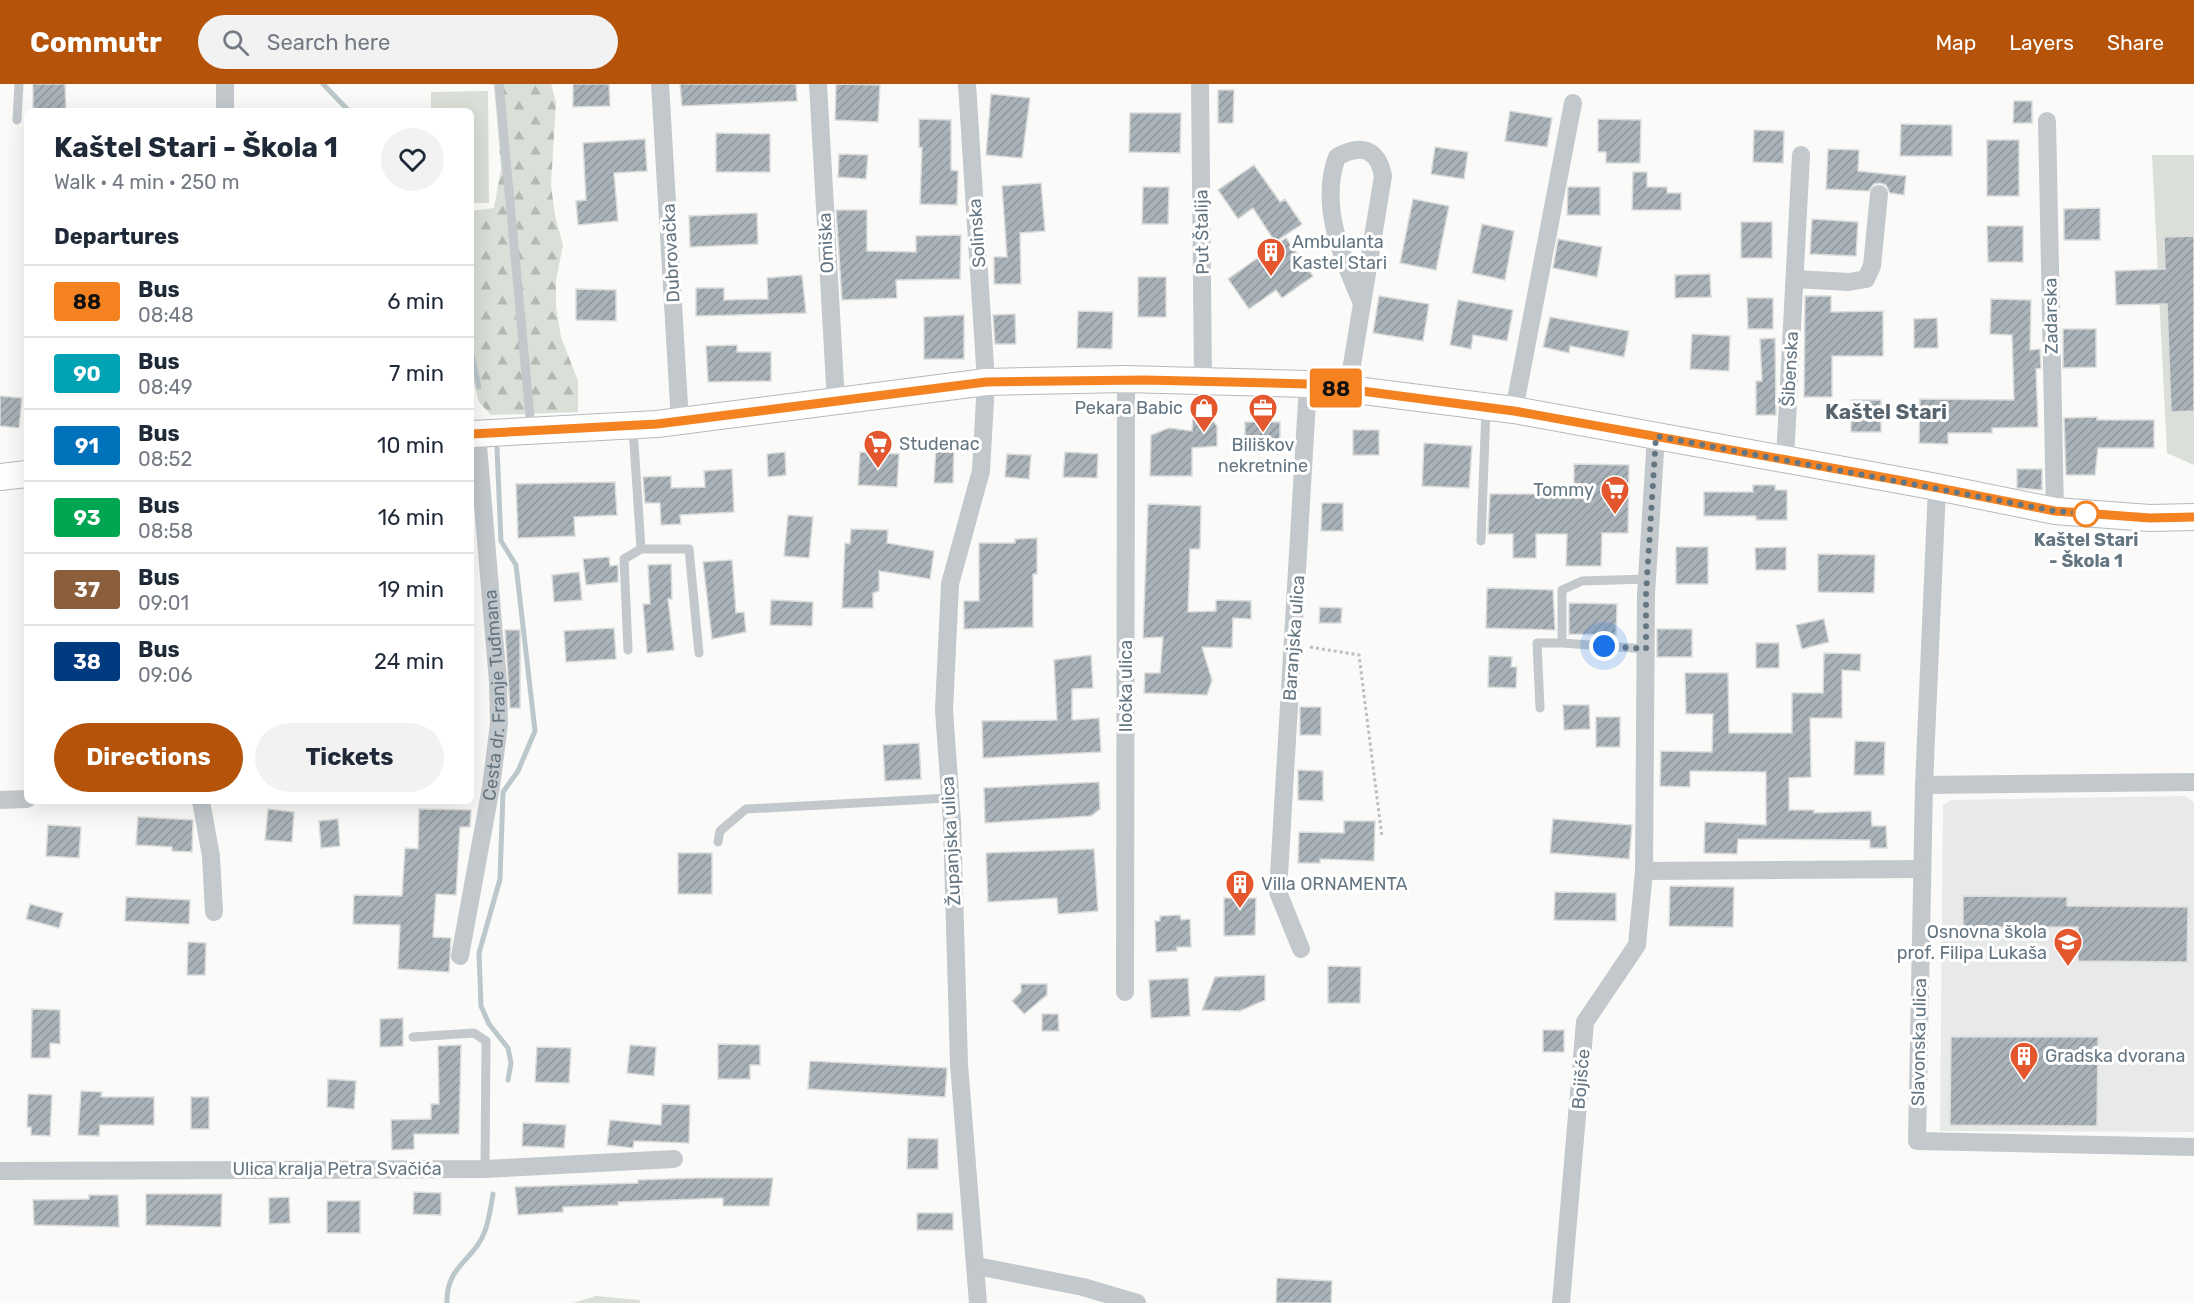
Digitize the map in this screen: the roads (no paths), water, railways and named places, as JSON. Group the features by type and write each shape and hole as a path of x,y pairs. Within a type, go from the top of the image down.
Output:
{"main road":[{"name":"Cesta dr. Franje Tuđmana","path":"474,434 680,422 986,382 1126,379 1308,384 1514,411 1937,487 2055,511 2150,518 2194,517"},
{"path":"0,477 24,474"}],"street":[{"path":"225,84 225,108"},
{"name":"Dubrovačka","path":"660,84 680,422"},
{"name":"Omiška","path":"818,84 836,402"},
{"name":"Solinska","path":"967,84 986,382"},
{"name":"Put Štalija","path":"1200,84 1203,380"},
{"path":"1514,411 1572,103"},
{"name":"Zadarska","path":"2047,121 2055,511"},
{"path":"1348,389 1383,177 1379,158 1373,153 1348,150 1337,157 1331,172 1331,210 1341,252 1362,303"},
{"name":"Šibenska","path":"1785,459 1802,155"},
{"path":"1795,279 1849,282 1866,279 1872,266 1879,194"},
{"name":"Iločka ulica","path":"1125,992 1126,379"},
{"name":"Županjska ulica","path":"978,1303 977,1266 959,1064 952,822 944,710 950,584 981,471 986,382"},
{"name":"Baranjska ulica","path":"1301,949 1278,892 1308,384"},
{"name":"Cesta dr. Franje Tuđmana","path":"460,956 491,787 499,724 498,682 474,434"},
{"name":"Bojišće","path":"1562,1303 1586,1022 1637,945 1644,871 1647,579 1656,436"},
{"name":"Slavonska ulica","path":"1937,487 1924,785 1917,1141 2194,1147"},
{"path":"1924,785 2194,782"},
{"path":"0,800 24,799"},
{"path":"202,804 211,856 214,912"},
{"path":"1644,871 1922,869"},
{"name":"Ulica kralja Petra Svačića","path":"0,1171 485,1169 674,1159"},
{"path":"977,1266 1083,1287 1137,1303"}],"lane":[{"path":"17,120 19,84"},
{"path":"499,84 531,431"},
{"path":"1481,541 1486,407"},
{"path":"633,426 641,549"},
{"path":"628,650 624,559 641,549 689,549 699,652"},
{"path":"1562,643 1562,590 1582,581 1647,579"},
{"path":"1540,708 1537,643 1646,649"},
{"path":"718,842 720,831 746,809 949,798"},
{"path":"413,1037 474,1034 486,1041 485,1169"}],"waterway":[{"path":"323,84 346,108"},
{"path":"474,364 479,387"},
{"path":"497,448 501,541 516,565 535,731 518,771 503,792 500,879 479,953 481,1006 489,1024 508,1048 511,1063 508,1080"},
{"path":"447,1303 451,1280 485,1231 493,1194"}],"place":[{"name":"Ambulanta Kastel Stari","path":"1271,278"},
{"name":"Pekara Babic","path":"1204,434"},
{"name":"Biliškov nekretnine","path":"1263,434"},
{"name":"Studenac","path":"878,470"},
{"name":"Kaštel Stari - Škola 1","path":"2086,514"},
{"name":"Tommy","path":"1615,516"},
{"name":"Villa ORNAMENTA","path":"1240,910"},
{"name":"Osnovna škola prof. Filipa Lukaša","path":"2068,968"},
{"name":"Gradska dvorana","path":"2024,1082"}],"district":[{"name":"Kaštel Stari","path":"1886,411"}]}
